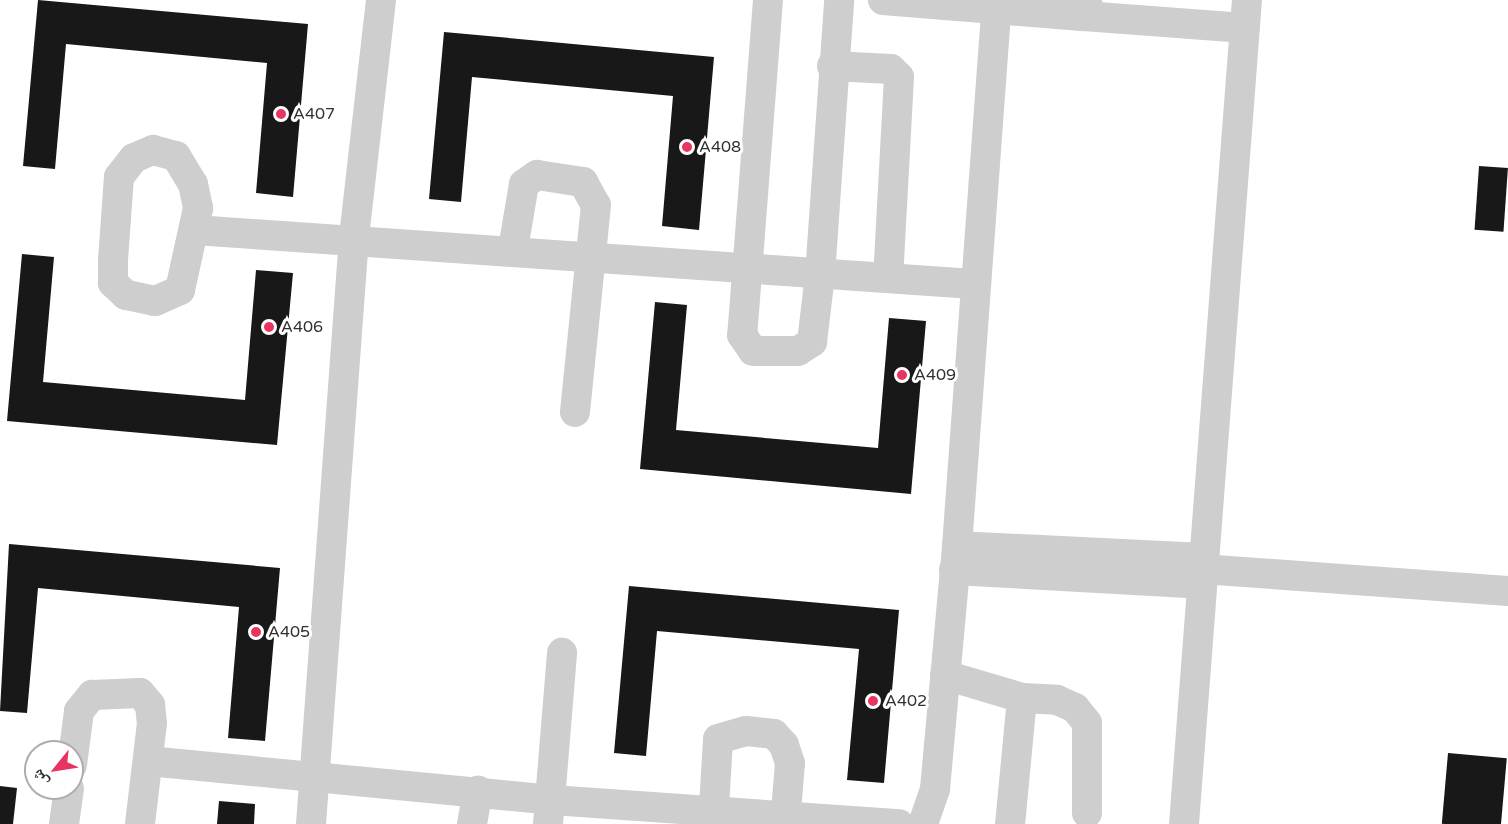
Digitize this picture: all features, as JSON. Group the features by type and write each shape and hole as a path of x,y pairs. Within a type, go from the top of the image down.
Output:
{"street":[{"path":"311,824 354,237 381,0"},
{"path":"768,0 742,335 753,351 798,351 812,342 820,275 832,66 839,0"},
{"path":"883,0 1246,14 1184,824"},
{"path":"148,761 314,779 478,791 550,812 913,822 934,789 956,558 973,284 997,4"},
{"path":"832,66 891,69 899,77 888,278"},
{"path":"153,150 176,156 193,184 195,230 180,290 155,301 126,294 113,283 119,177 134,158 153,150"},
{"path":"513,249 524,184 537,175 583,182 596,205 589,255 575,412"},
{"path":"195,230 354,237 748,267 820,275 973,284"},
{"path":"956,558 1202,570 1508,591"},
{"path":"550,812 562,653"},
{"path":"945,675 1022,698 1057,700 1075,708 1087,723 1087,813"},
{"path":"75,740 79,711 92,695 111,690 140,693 150,705 148,761 140,824"},
{"path":"1010,824 1022,698"},
{"path":"714,817 718,739 746,731 774,734 784,745 790,763 785,820"},
{"path":"472,824 478,791"},
{"path":"64,824 67,800"}],"building":[{"name":"A407","path":"38,0 308,24 293,197 256,193 267,63 66,44 55,169 23,166"},
{"name":"A408","path":"444,32 714,57 699,230 662,226 673,96 472,77 461,202 429,199"},
{"path":"1479,166 1508,168 1503,232 1475,230"},
{"name":"A406","path":"22,254 54,257 43,382 245,400 256,270 293,273 277,445 7,421"},
{"name":"A409","path":"655,302 687,305 676,430 878,448 889,318 926,321 911,494 640,469"},
{"name":"A405","path":"9,544 280,568 265,741 228,738 239,607 38,588 27,713 0,711"},
{"name":"A402","path":"629,586 899,610 884,783 847,780 859,649 657,631 646,756 614,753"},
{"path":"1448,753 1507,758 1501,824 1442,824"},
{"path":"0,786 17,788 13,824 0,824"},
{"path":"219,801 255,804 254,824 217,824"}],"place":[{"name":"A407","path":"281,114"},
{"name":"A408","path":"687,147"},
{"name":"A406","path":"269,327"},
{"name":"A409","path":"902,375"},
{"name":"A405","path":"256,632"},
{"name":"A402","path":"873,701"}]}
